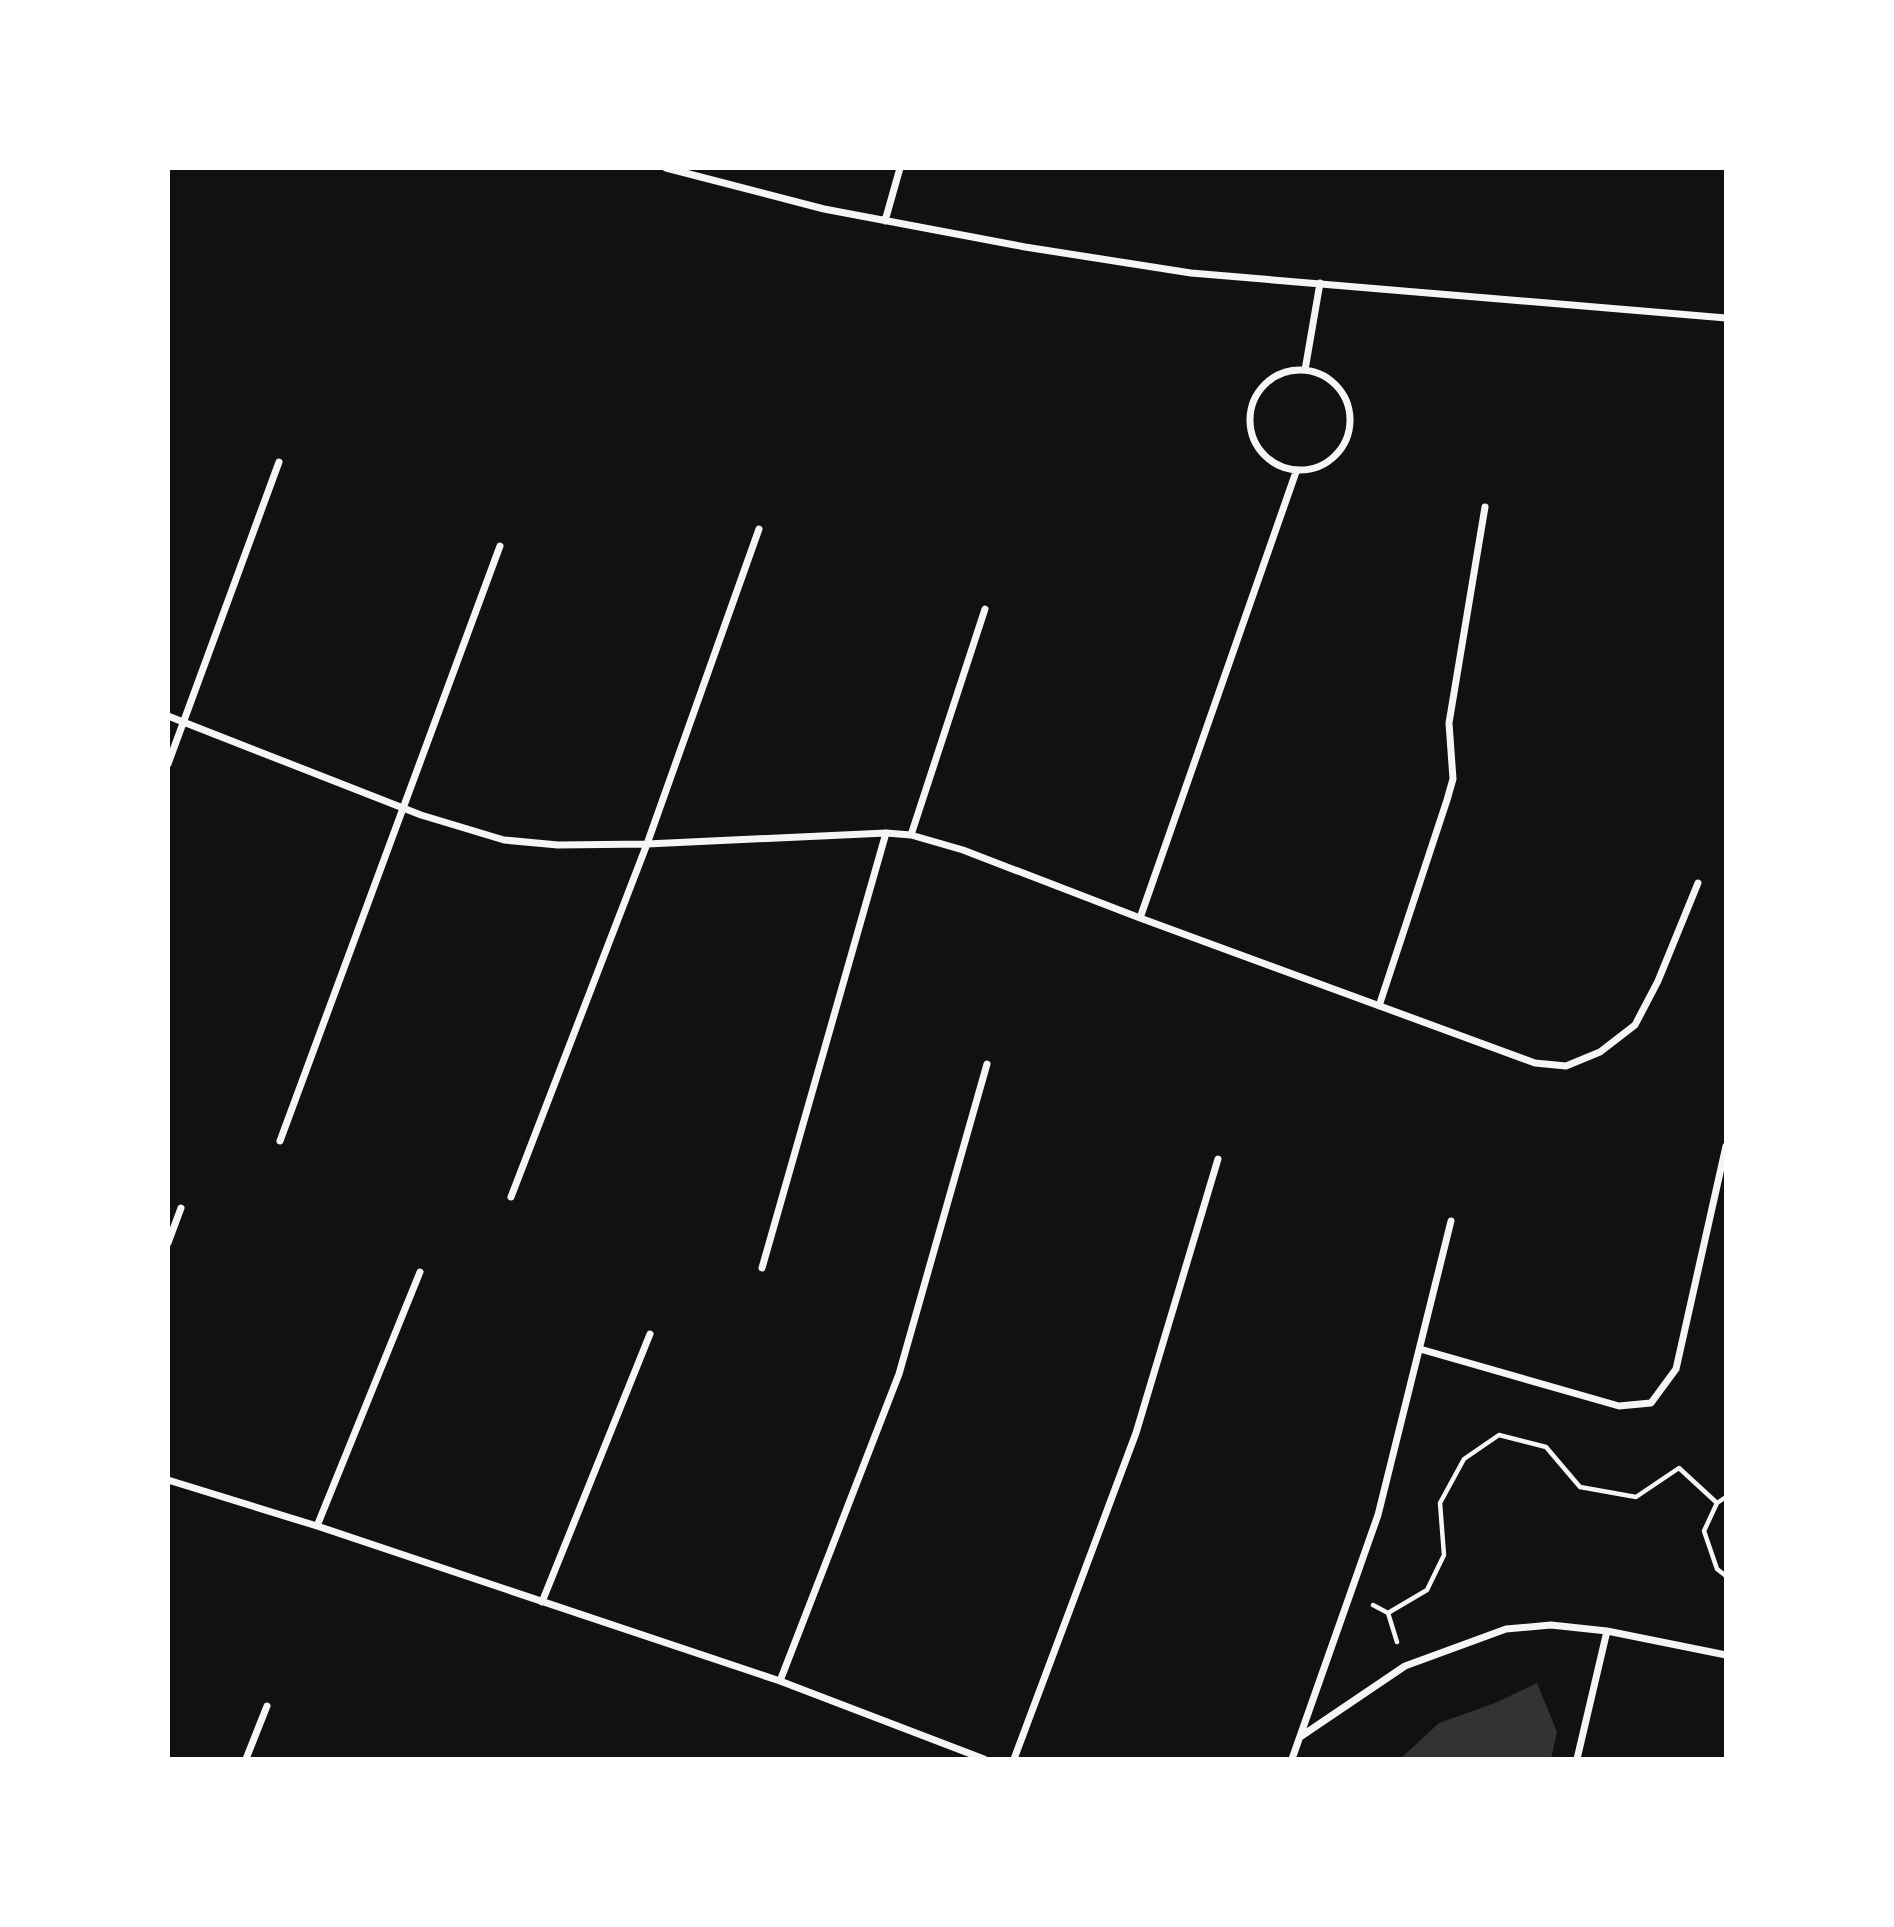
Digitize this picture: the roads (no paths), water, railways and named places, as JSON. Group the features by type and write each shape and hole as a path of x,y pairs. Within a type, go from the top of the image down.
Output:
{"street":[{"path":"666,168 824,209 1025,247 1191,273 1726,318"},
{"path":"886,221 900,168"},
{"path":"1305,370 1320,283"},
{"path":"1305,370 1329,378 1346,399 1350,425 1342,450 1321,467 1296,471 1271,463 1254,442 1250,416 1259,391 1278,374 1305,370"},
{"path":"168,764 279,462"},
{"path":"1140,918 1296,471"},
{"path":"1378,1006 1452,779 1449,723 1485,507"},
{"path":"511,1197 647,844 759,529"},
{"path":"280,1141 500,547"},
{"path":"911,835 985,609"},
{"path":"168,716 403,808 504,840 558,845 647,844 886,833 911,835 964,850 1140,918 1535,1063 1566,1066 1601,1052 1635,1025 1658,981 1698,883"},
{"path":"762,1268 886,833"},
{"path":"780,1681 899,1374 987,1064"},
{"path":"1420,1349 1619,1406 1651,1403 1676,1369 1726,1146"},
{"path":"1014,1759 1136,1433 1218,1159"},
{"path":"168,1242 181,1208"},
{"path":"1292,1759 1378,1515 1451,1220"},
{"path":"317,1527 420,1272"},
{"path":"542,1602 650,1334"},
{"path":"168,1480 780,1681 984,1759"},
{"path":"1300,1737 1405,1667 1506,1629 1551,1625 1607,1630 1726,1655"},
{"path":"1577,1759 1607,1630"},
{"path":"246,1759 267,1706"}]}
